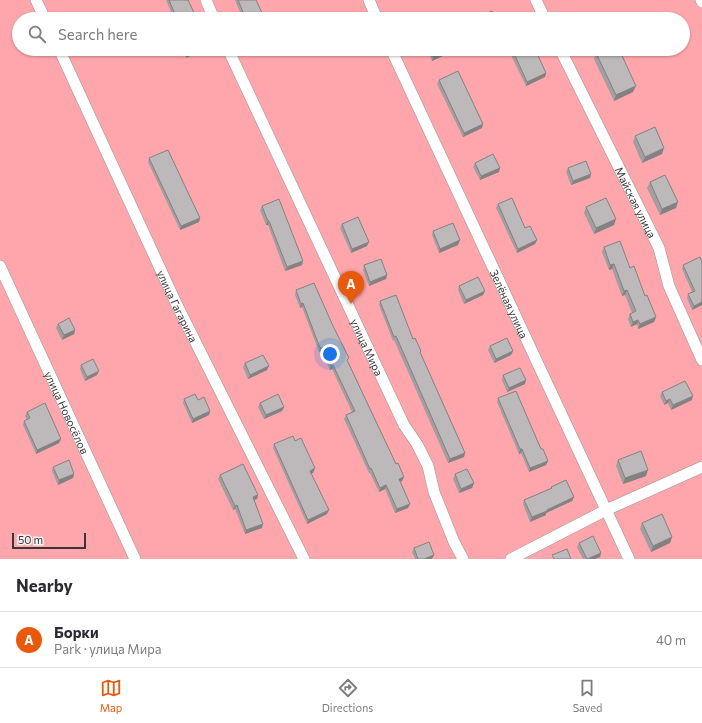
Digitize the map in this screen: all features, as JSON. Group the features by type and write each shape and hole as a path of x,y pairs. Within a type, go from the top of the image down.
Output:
{"street":[{"path":"36,0 42,12"},
{"path":"206,0 211,12"},
{"path":"368,0 374,12"},
{"path":"536,0 542,12"},
{"name":"улица Гагарина","path":"62,56 176,303 304,559"},
{"name":"улица Мира","path":"231,56 404,425 417,444 428,466 434,492 454,542 463,559"},
{"name":"Зелёная улица","path":"394,56 629,559"},
{"name":"Майская улица","path":"563,56 659,248 669,286 702,360"},
{"name":"улица Новосёлов","path":"0,266 135,559"},
{"path":"511,559 606,510 702,467"}],"shaded area":[{"path":"0,0 702,0 702,559 0,559"}],"building":[{"path":"169,0 188,0 194,12 174,12"},
{"path":"238,0 256,0 262,12 243,12"},
{"path":"515,56 538,56 546,73 527,82"},
{"path":"597,56 622,56 636,86 616,95"},
{"path":"458,71 483,124 464,133 439,80"},
{"path":"655,127 664,148 645,157 635,136"},
{"path":"168,150 200,218 181,226 149,158"},
{"path":"493,154 500,168 481,176 475,163"},
{"path":"586,161 591,174 573,181 568,168"},
{"path":"665,175 678,202 662,209 650,182"},
{"path":"512,198 525,228 530,226 537,240 518,249 498,204"},
{"path":"606,198 616,219 596,228 586,207"},
{"path":"279,199 303,261 287,267 262,206"},
{"path":"358,217 369,242 352,249 342,224"},
{"path":"453,223 460,240 440,249 433,231"},
{"path":"620,241 630,268 634,266 645,296 647,295 656,317 640,324 638,320 633,322 630,314 636,311 627,290 624,291 614,264 610,265 604,247"},
{"path":"700,257 702,262 702,302 694,306 688,294 695,291 683,265"},
{"path":"381,259 387,275 370,282 364,265"},
{"path":"478,277 485,291 466,300 459,286"},
{"path":"314,283 349,358 347,360 396,464 398,463 404,477 399,479 410,504 397,509 386,485 380,488 346,415 355,411 333,365 331,366 323,347 320,348 303,303 301,304 296,290"},
{"path":"396,295 413,339 415,338 421,351 420,352 465,453 450,459 396,336 394,337 380,301"},
{"path":"69,318 75,330 64,335 58,324"},
{"path":"507,338 513,351 496,359 490,346"},
{"path":"263,355 269,366 250,375 245,363"},
{"path":"93,359 99,371 87,377 81,365"},
{"path":"520,368 526,380 509,388 503,375"},
{"path":"685,381 693,396 673,405 670,399 666,401 662,392"},
{"path":"516,391 541,449 543,449 548,461 530,468 498,398"},
{"path":"195,394 198,400 204,397 210,411 193,419 184,399"},
{"path":"278,394 284,407 266,415 260,403"},
{"path":"45,403 61,439 37,450 24,421 30,418 27,412"},
{"path":"293,436 295,441 301,438 315,468 310,471 329,510 308,520 274,444"},
{"path":"641,451 648,470 625,478 618,460"},
{"path":"69,460 74,474 59,480 53,467"},
{"path":"243,464 258,495 253,497 263,524 246,530 237,505 235,506 220,475"},
{"path":"467,469 474,483 461,489 455,474"},
{"path":"566,480 574,497 532,517 524,500 552,488 551,487"},
{"path":"662,514 672,537 653,546 642,523"},
{"path":"593,536 601,553 587,559 579,543"},
{"path":"429,542 434,555 424,559 418,559 414,548"},
{"path":"567,549 571,559 554,559 552,555"}],"place":[{"name":"Борки","path":"351,304"}]}
